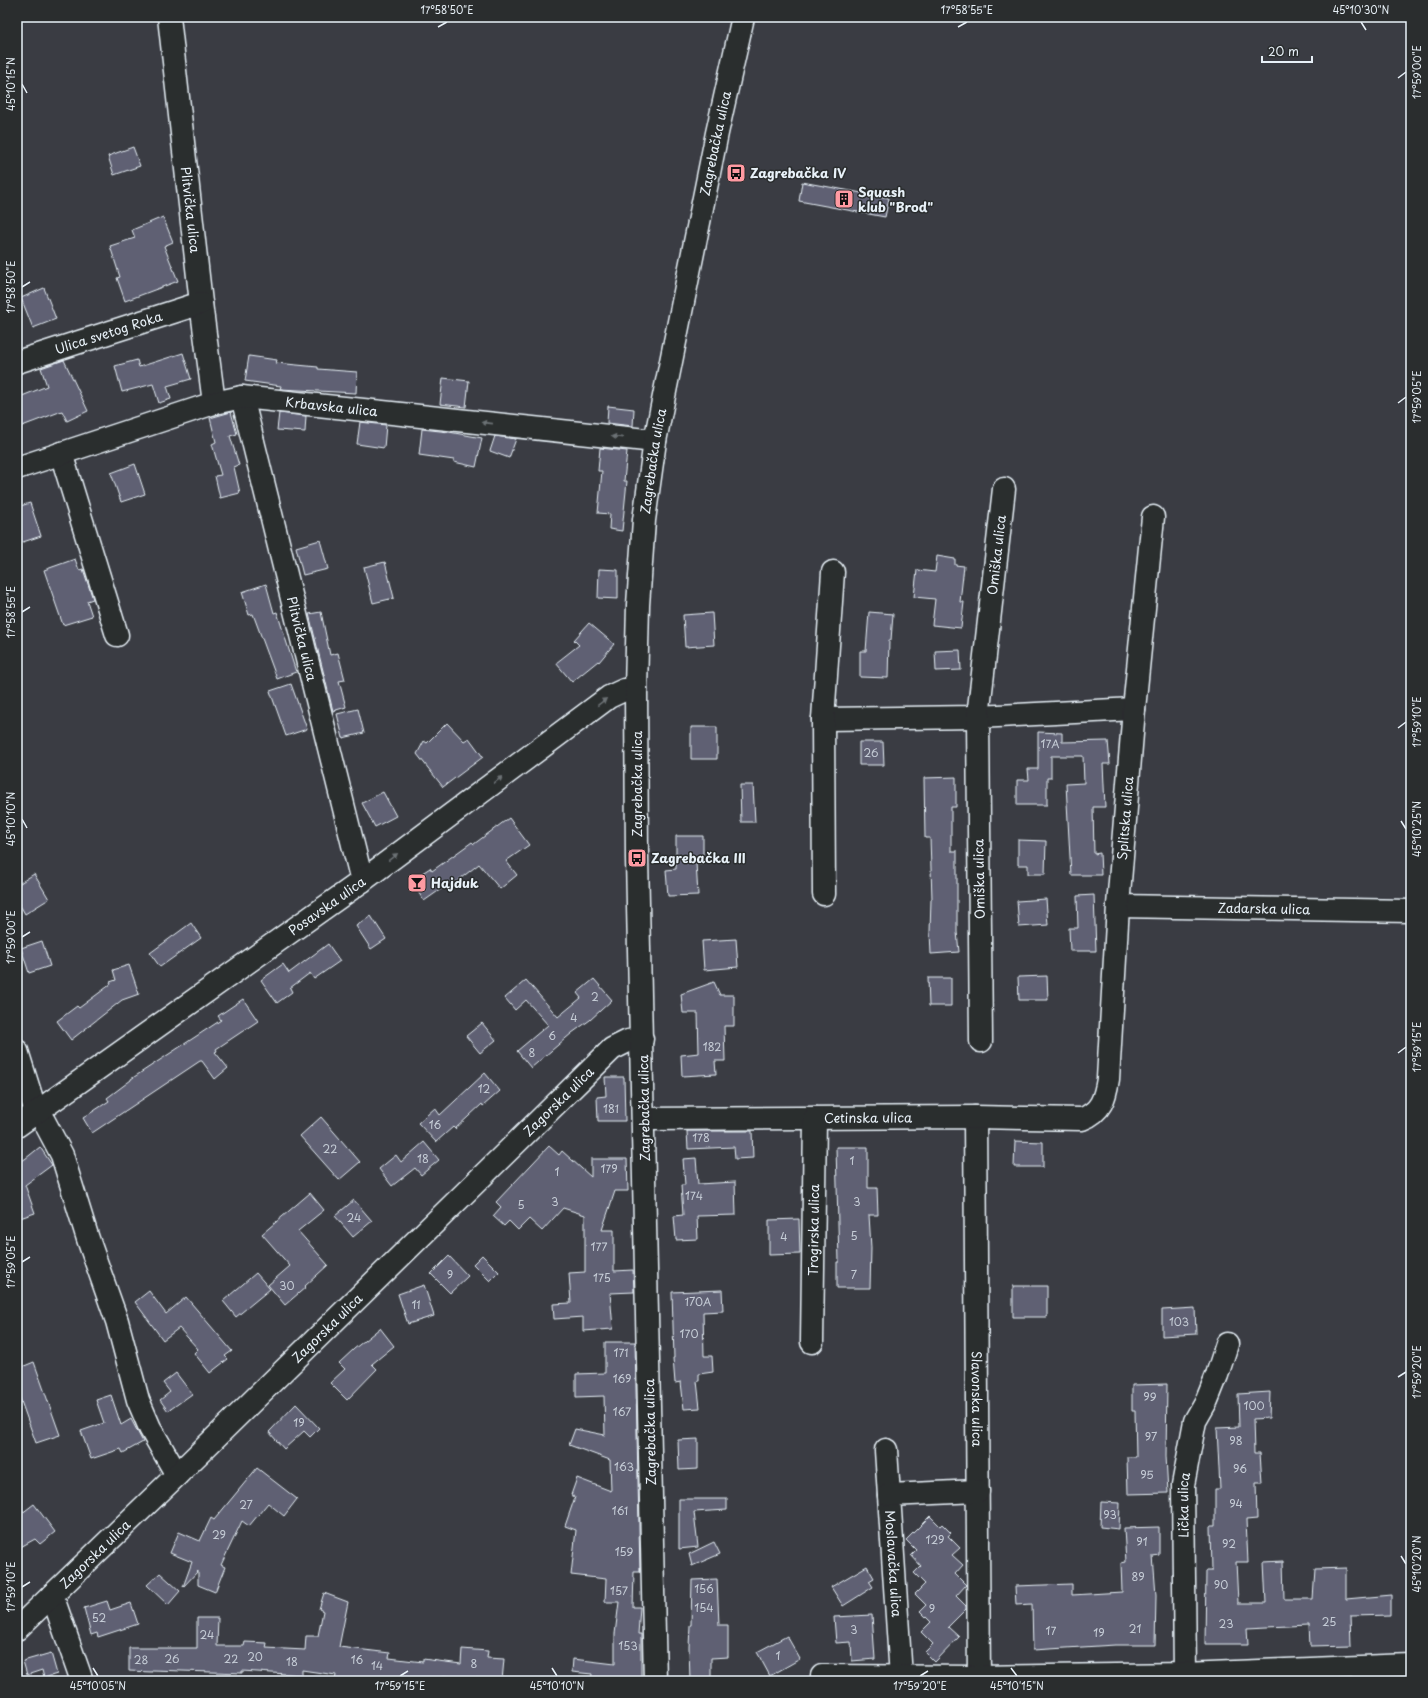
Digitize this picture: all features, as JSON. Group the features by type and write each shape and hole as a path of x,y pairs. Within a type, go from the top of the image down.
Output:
{"street":[{"name":"Plitvička ulica","path":"169,17 201,303 214,403"},
{"name":"Zagrebačka ulica","path":"655,1681 644,1119 637,858 636,690 638,605 644,520 655,441 717,133 743,17"},
{"name":"Ulica svetog Roka","path":"17,362 201,303"},
{"name":"Plitvička ulica","path":"242,397 362,881"},
{"name":"Krbavska ulica","path":"17,468 214,403 242,397 655,441"},
{"path":"61,453 116,635"},
{"name":"Omiška ulica","path":"981,1041 978,716 1004,489"},
{"name":"Splitska ulica","path":"1091,1116 1099,1107 1105,1096 1108,1079 1118,906 1134,709 1153,517"},
{"path":"824,894 823,719 833,572"},
{"name":"Posavska ulica","path":"17,1126 362,881 609,697 624,690 636,690"},
{"path":"823,719 978,716 1134,709"},
{"name":"Zadarska ulica","path":"1118,906 1411,911"},
{"name":"Zagorska ulica","path":"17,1629 177,1475 612,1049 628,1041 642,1039"},
{"path":"17,1051 36,1112 44,1121 62,1155 88,1239 117,1321 138,1400 150,1428 177,1475"},
{"name":"Cetinska ulica","path":"644,1119 975,1117 1082,1119 1091,1116"},
{"name":"Slavonska ulica","path":"975,1117 979,1679"},
{"name":"Trogirska ulica","path":"812,1342 815,1118"},
{"name":"Lička ulica","path":"1185,1674 1183,1485 1195,1421 1207,1400 1227,1344"},
{"name":"Moslavačka ulica","path":"886,1450 901,1677"},
{"path":"889,1495 978,1491"},
{"path":"52,1595 82,1681"},
{"path":"822,1676 979,1679 1185,1674 1411,1665"}],"building":[{"path":"133,147 140,166 114,175 108,156"},
{"name":"Squash klub \"Brod\"","path":"802,182 889,198 885,217 799,201"},
{"path":"163,217 173,242 164,246 178,281 125,301 117,278 120,277 110,246 135,238 132,230"},
{"path":"44,288 56,319 33,328 21,298"},
{"path":"183,353 191,379 167,386 171,399 159,403 153,384 122,392 115,366 137,360 139,367"},
{"path":"249,356 277,360 276,363 318,367 318,369 357,372 356,393 280,389 281,386 245,381"},
{"path":"64,360 88,411 67,421 62,411 17,428 17,398 47,386 41,368"},
{"path":"443,378 469,381 466,407 440,404"},
{"path":"608,406 634,409 633,426 607,423"},
{"path":"231,412 237,434 230,436 239,465 234,467 240,493 220,498 215,476 221,475 212,444 216,442 210,418"},
{"path":"279,413 306,416 305,432 277,430"},
{"path":"360,422 386,425 384,448 357,444"},
{"path":"422,429 482,438 476,467 454,462 454,460 419,455"},
{"path":"495,436 516,439 509,458 490,451"},
{"path":"600,448 627,451 624,481 627,481 622,531 609,529 610,514 598,513 602,471 598,471"},
{"path":"135,464 145,494 121,502 111,473"},
{"path":"30,503 41,536 17,544 17,507"},
{"path":"320,540 328,569 303,575 296,547"},
{"path":"937,556 955,559 955,565 964,566 960,602 964,602 961,628 932,625 935,599 914,597 917,570 935,572"},
{"path":"75,559 79,570 83,569 93,599 87,601 92,616 63,625 44,570"},
{"path":"385,562 394,598 373,603 364,567"},
{"path":"599,569 618,570 618,599 598,598"},
{"path":"266,584 274,613 277,612 296,672 277,679 253,614 249,615 242,592"},
{"path":"321,612 330,655 338,653 345,680 339,681 346,707 333,711 309,614"},
{"path":"869,612 893,614 891,640 889,640 888,678 860,677 860,651 866,651"},
{"path":"712,613 714,645 685,647 683,615"},
{"path":"589,623 614,644 599,662 598,661 572,682 556,663 579,645 574,640"},
{"path":"960,650 961,670 936,671 935,651"},
{"path":"291,684 307,729 286,736 270,691"},
{"path":"358,709 364,733 343,738 337,714"},
{"path":"447,723 464,741 469,738 483,757 443,787 417,754 424,741 427,743"},
{"path":"691,727 717,727 717,759 691,759"},
{"path":"1038,732 1062,733 1062,742 1108,741 1110,764 1103,764 1105,807 1093,807 1094,854 1100,853 1101,875 1071,875 1066,784 1084,783 1083,756 1051,756 1051,778 1047,778 1047,805 1017,805 1017,780 1029,780 1028,769 1038,769"},
{"path":"859,742 883,742 884,765 859,765"},
{"path":"956,777 956,807 951,807 951,851 957,851 957,932 959,952 931,954 930,932 932,899 930,838 925,838 924,778"},
{"path":"740,785 753,785 755,822 741,822"},
{"path":"383,792 396,816 375,827 362,803"},
{"path":"509,818 529,845 506,861 517,875 500,889 479,864 456,882 454,880 424,901 413,884 413,879 430,868 432,871 472,842 474,844"},
{"path":"676,836 703,836 703,863 696,863 698,895 668,896 666,870 676,869"},
{"path":"1018,840 1046,841 1045,874 1028,874 1028,865 1018,865"},
{"path":"34,874 49,899 25,914 17,900 17,885"},
{"path":"1094,895 1096,951 1070,951 1069,928 1078,928 1077,896"},
{"path":"1046,899 1048,925 1019,927 1017,901"},
{"path":"371,916 386,939 371,949 356,926"},
{"path":"191,923 201,938 160,967 150,953"},
{"path":"736,939 738,967 704,970 702,941"},
{"path":"42,941 50,966 29,973 21,948"},
{"path":"328,944 340,961 314,979 310,973 290,988 292,992 277,1003 261,980 283,964 289,973"},
{"path":"129,965 139,994 122,1000 71,1040 57,1021 77,1006 79,1008 111,984 110,982 116,980 113,970"},
{"path":"1047,976 1048,1000 1019,1000 1018,977"},
{"path":"928,978 951,978 951,1006 929,1006"},
{"path":"594,979 612,1000 531,1068 517,1051 548,1025 526,1000 515,1010 505,998 526,980 558,1017 581,998 577,993"},
{"path":"714,982 720,995 734,995 734,1026 724,1026 725,1061 715,1061 716,1074 682,1076 681,1055 699,1053 698,1013 683,1013 681,994"},
{"path":"243,999 258,1021 216,1049 217,1051 215,1052 228,1068 215,1079 202,1061 200,1061 92,1133 83,1118 109,1101 107,1098 131,1079 221,1020 218,1016"},
{"path":"482,1023 496,1040 480,1053 466,1036"},
{"path":"485,1073 500,1091 483,1106 482,1104 455,1129 453,1127 436,1142 418,1123 435,1108 440,1115"},
{"path":"605,1077 624,1077 625,1121 598,1121 597,1097 606,1096"},
{"path":"321,1117 360,1162 339,1180 300,1136"},
{"path":"687,1131 752,1131 753,1158 735,1159 734,1147 688,1149"},
{"path":"1015,1141 1043,1142 1043,1167 1014,1167"},
{"path":"424,1142 439,1160 421,1175 415,1168 392,1186 379,1169 396,1155 401,1162"},
{"path":"549,1146 559,1155 562,1151 591,1177 591,1159 627,1159 628,1191 615,1191 602,1230 614,1230 614,1271 633,1270 634,1292 610,1293 613,1329 583,1331 583,1317 554,1319 553,1304 571,1303 569,1273 585,1272 585,1215 563,1208 542,1231 529,1219 518,1230 509,1221 504,1226 493,1216 501,1207 496,1202"},
{"path":"40,1147 52,1165 25,1185 35,1213 17,1219 17,1162 25,1159"},
{"path":"836,1147 868,1147 868,1188 877,1188 878,1215 869,1215 871,1248 870,1288 837,1288 837,1262 839,1262"},
{"path":"696,1158 698,1184 735,1182 736,1215 697,1216 698,1239 676,1240 674,1216 683,1215 681,1185 685,1185 683,1159"},
{"path":"310,1193 324,1210 298,1231 328,1265 285,1305 268,1285 290,1266 262,1234"},
{"path":"354,1200 372,1221 353,1237 335,1216"},
{"path":"799,1219 800,1254 769,1255 769,1220"},
{"path":"482,1255 499,1272 490,1281 473,1264"},
{"path":"449,1256 468,1276 450,1293 431,1274"},
{"path":"256,1273 270,1289 236,1317 223,1301"},
{"path":"424,1285 434,1316 408,1324 398,1294"},
{"path":"1013,1286 1047,1286 1047,1317 1013,1317"},
{"path":"722,1290 723,1311 703,1312 704,1356 712,1356 713,1372 699,1374 699,1381 697,1381 700,1408 684,1409 681,1382 675,1383 672,1292"},
{"path":"149,1291 166,1314 186,1297 232,1351 225,1356 228,1359 210,1373 194,1353 198,1349 179,1328 163,1340 135,1302"},
{"path":"1195,1308 1196,1334 1162,1336 1162,1310"},
{"path":"380,1328 394,1346 372,1364 377,1369 347,1400 330,1383 345,1369 339,1363"},
{"path":"605,1342 635,1342 640,1572 634,1572 633,1607 640,1607 638,1634 641,1634 641,1681 591,1681 592,1674 572,1672 573,1659 615,1664 615,1634 619,1602 605,1602 606,1579 571,1575 576,1530 565,1526 575,1497 571,1495 577,1478 611,1491 610,1460 569,1445 575,1429 605,1435 604,1396 576,1397 576,1374 605,1373"},
{"path":"34,1362 60,1435 36,1443 17,1390 17,1369"},
{"path":"176,1373 192,1394 168,1411 160,1400 170,1392 163,1383"},
{"path":"1167,1384 1166,1456 1168,1493 1128,1494 1127,1457 1136,1457 1135,1411 1132,1411 1132,1385"},
{"path":"1270,1392 1269,1418 1253,1419 1254,1453 1260,1453 1262,1483 1256,1483 1257,1519 1246,1520 1248,1562 1236,1562 1238,1603 1266,1603 1264,1562 1283,1561 1284,1599 1313,1599 1315,1569 1346,1568 1346,1599 1391,1595 1391,1615 1350,1616 1351,1645 1310,1646 1309,1625 1247,1628 1248,1644 1205,1644 1206,1571 1212,1571 1211,1526 1215,1526 1215,1489 1220,1489 1217,1428 1239,1427 1238,1394"},
{"path":"111,1395 121,1425 131,1419 143,1442 123,1453 121,1449 91,1459 81,1431 104,1423 96,1400"},
{"path":"296,1404 319,1428 310,1437 304,1431 284,1449 269,1432"},
{"path":"698,1439 698,1469 679,1470 678,1440"},
{"path":"257,1468 297,1499 284,1516 268,1503 249,1526 242,1521 221,1565 225,1567 215,1592 198,1585 198,1571 183,1587 192,1562 170,1553 179,1532 200,1541 211,1518 214,1520"},
{"path":"679,1499 727,1499 727,1510 694,1512 698,1547 679,1549"},
{"path":"1101,1502 1120,1503 1119,1529 1100,1527"},
{"path":"34,1504 55,1532 40,1544 35,1539 17,1549 17,1517"},
{"path":"930,1516 940,1526 942,1524 951,1533 948,1536 960,1548 952,1555 963,1565 955,1574 966,1585 956,1596 966,1606 966,1609 948,1627 959,1637 935,1662 925,1652 933,1644 921,1632 931,1622 920,1611 926,1605 915,1594 925,1584 914,1573 921,1566 911,1555 916,1550 906,1540"},
{"path":"1159,1527 1159,1555 1153,1556 1156,1596 1155,1645 1115,1645 1033,1650 1032,1604 1016,1605 1015,1586 1072,1584 1072,1595 1122,1592 1121,1563 1126,1562 1124,1528"},
{"path":"714,1542 720,1554 692,1566 689,1554"},
{"path":"867,1566 874,1578 869,1581 873,1587 843,1606 831,1587"},
{"path":"160,1573 180,1591 168,1605 147,1585"},
{"path":"717,1579 719,1625 728,1625 728,1657 711,1658 711,1681 690,1681 689,1647 692,1580"},
{"path":"324,1593 348,1602 339,1647 390,1653 389,1658 423,1662 423,1659 461,1664 462,1649 488,1651 487,1658 504,1659 502,1681 488,1681 489,1679 444,1676 443,1681 379,1681 362,1678 361,1681 335,1681 336,1675 302,1670 302,1675 242,1671 242,1673 152,1670 152,1672 129,1671 129,1648 197,1648 197,1618 218,1618 217,1646 244,1646 245,1642 267,1643 266,1648 305,1650 306,1636 318,1636 323,1611 319,1609"},
{"path":"107,1601 110,1610 131,1603 138,1624 98,1637 97,1633 91,1635 84,1608"},
{"path":"872,1615 875,1659 852,1661 851,1642 836,1643 834,1617"},
{"path":"787,1636 800,1659 770,1676 757,1652"},
{"path":"51,1653 57,1674 44,1678 42,1670 27,1675 23,1661"}],"place":[{"name":"Zagrebačka IV","path":"736,173"},
{"name":"Squash klub \"Brod\"","path":"844,199"},
{"name":"Zagrebačka III","path":"637,858"},
{"name":"Hajduk","path":"417,883"}]}
